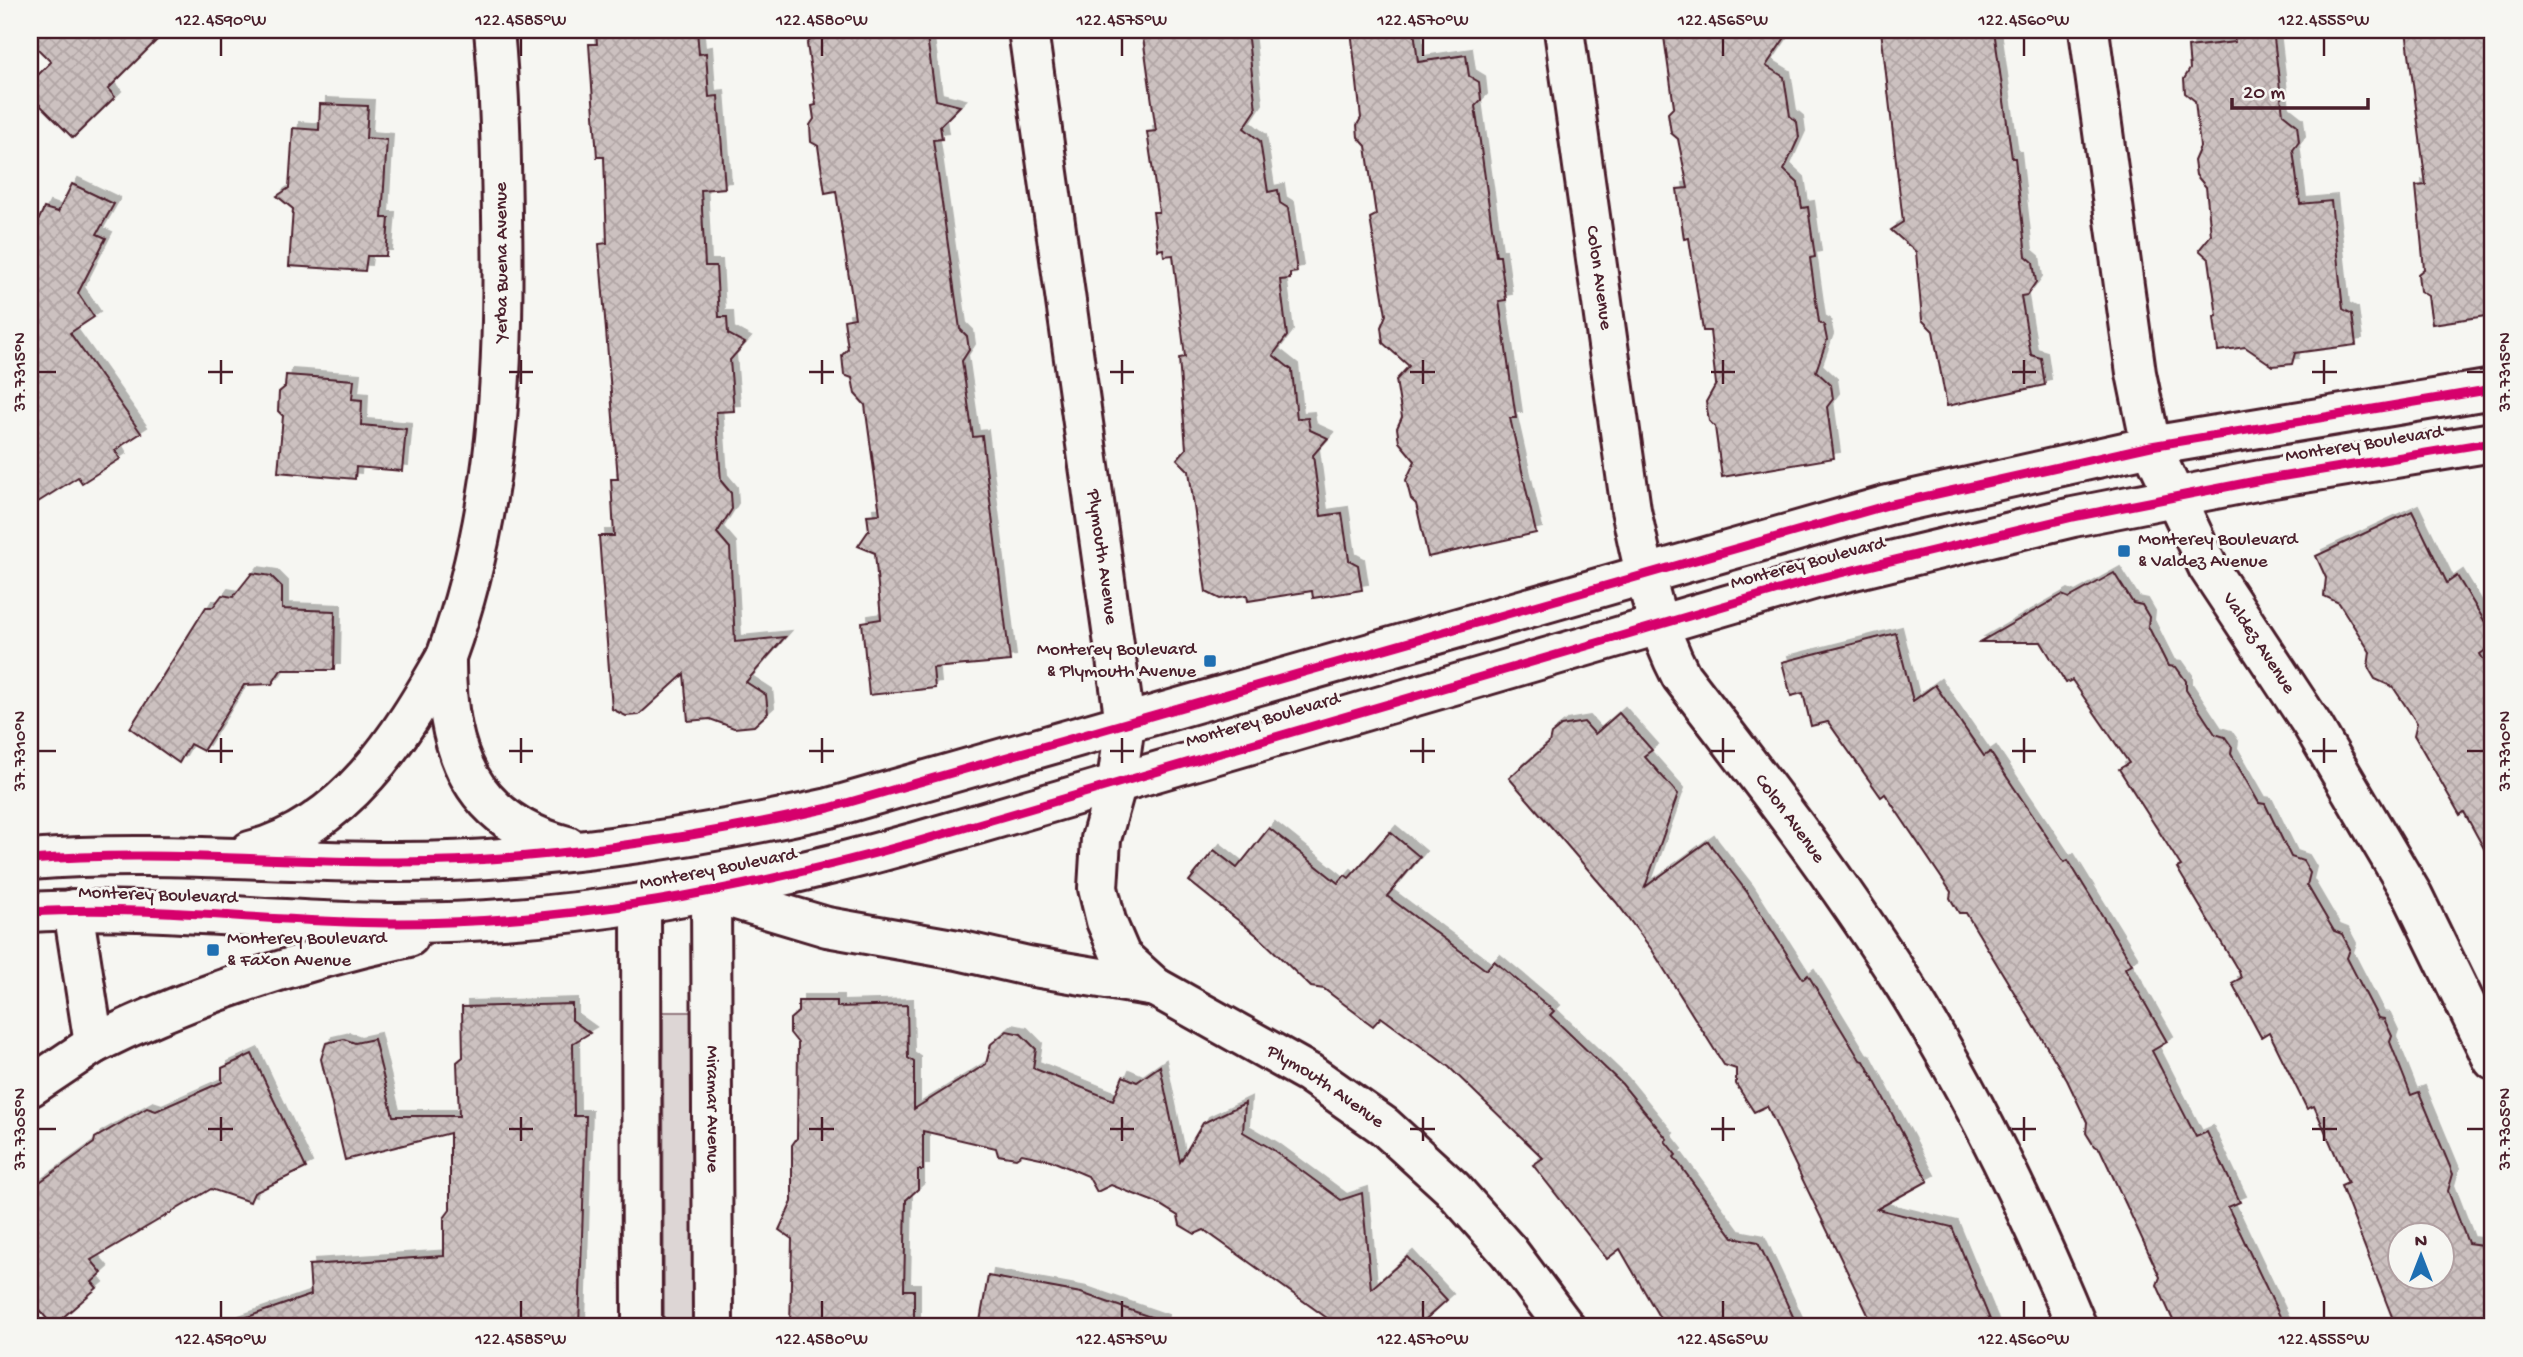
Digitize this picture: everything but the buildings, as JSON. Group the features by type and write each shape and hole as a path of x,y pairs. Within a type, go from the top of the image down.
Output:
{"main road":[{"name":"Yerba Buena Avenue","path":"446,657 465,604 480,546 492,484 497,421 503,254 494,30"},
{"name":"Plymouth Avenue","path":"1028,30 1125,723 1117,782 1101,839 1097,888 1106,921 1121,956 1155,987 1309,1073 1384,1126 1460,1197 1509,1252 1565,1327"},
{"name":"Colon Avenue","path":"1564,30 1631,510 1644,573 1659,623 1681,676 1803,835 1906,987 2005,1164 2077,1327"},
{"name":"Valdez Avenue","path":"2089,30 2136,373 2151,446 2172,497 2208,567 2314,726 2365,811 2442,953 2493,1060"},
{"name":"Monterey Boulevard","path":"30,860 126,855 391,863 579,849 757,824 817,811 1644,573 1976,483 2151,446 2493,389"},
{"name":"Monterey Boulevard","path":"30,912 73,909 147,910 391,923 489,919 641,903 711,892 843,863 1659,623 1987,536 2172,497 2493,442"},
{"path":"446,657 445,701 451,735 463,766 489,803 505,819 536,838 579,849"},
{"path":"227,856 298,835 353,791 389,749 446,657"},
{"path":"711,892 827,927 958,950 1028,966 1155,987"},
{"name":"Miramar Avenue","path":"711,892 713,1327"},
{"path":"641,903 642,1327"},
{"path":"73,909 94,1044"},
{"path":"30,1087 94,1044 190,1000 325,957 489,919"}],"shaded area":[{"path":"663,1012 694,1012 695,1327 664,1327"}],"cycle path":[{"path":"30,860 120,856 344,862 443,861 554,854 722,830 829,808 1888,505 2151,446 2493,389"},
{"path":"30,912 165,912 344,922 456,922 589,910 721,889 916,842 1816,579 2073,517 2261,480 2493,442"}],"place":[{"name":"Monterey Boulevard & Valdez Avenue","path":"2124,551"},
{"name":"Monterey Boulevard & Plymouth Avenue","path":"1210,661"},
{"name":"Monterey Boulevard & Faxon Avenue","path":"213,950"}]}
